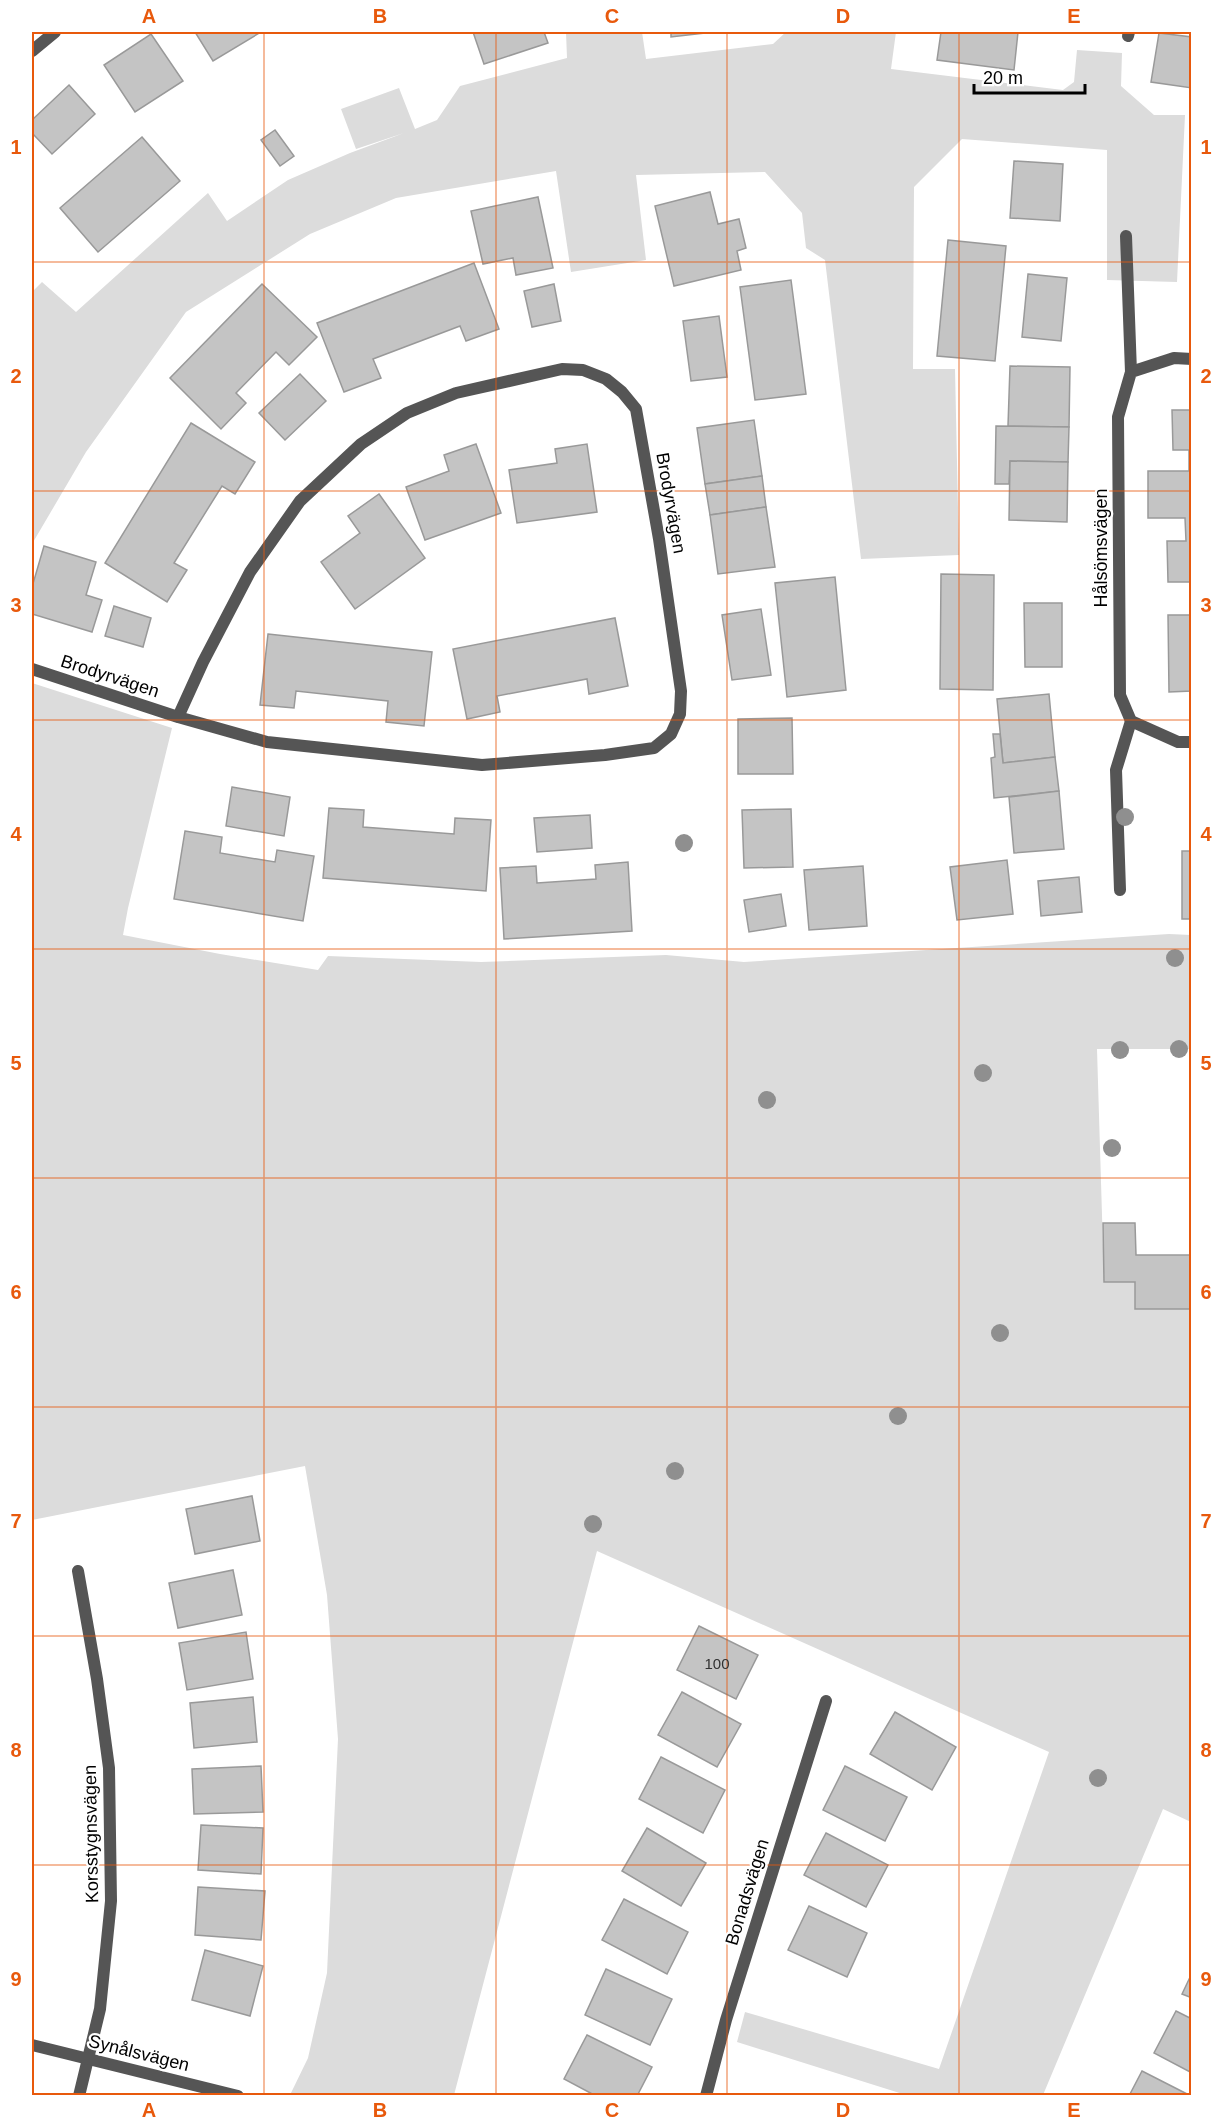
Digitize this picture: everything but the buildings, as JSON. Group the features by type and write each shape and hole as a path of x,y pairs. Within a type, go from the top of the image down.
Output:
{"street":[{"path":"32,51 55,32"},
{"name":"Hålsömsvägen","path":"1126,236 1131,372 1118,417 1118,527 1120,695 1131,721"},
{"path":"1131,372 1174,358 1191,359"},
{"name":"Brodyrvägen","path":"32,669 178,717 267,742 482,765 605,755 654,748 671,734 680,714 681,691 659,539 636,409 622,392 606,379 583,370 562,369 456,393 407,412 361,444 300,501 250,572 203,662 178,717"},
{"path":"1120,890 1116,770 1131,721 1178,742 1191,742"},
{"name":"Korsstygnsvägen","path":"78,1571 97,1679 109,1768 111,1890 100,2009 79,2096"},
{"name":"Bonadsvägen","path":"706,2096 726,2020 826,1701"},
{"name":"Synålsvägen","path":"32,2045 238,2096"}],"shaded area":[{"path":"566,32 642,32 646,59 773,44 786,32 896,32 891,69 1063,90 1074,82 1077,50 1122,53 1121,86 1154,115 1185,115 1177,282 1107,280 1107,150 962,139 914,187 913,369 955,369 959,555 861,559 825,260 806,248 802,213 765,172 636,175 646,260 571,272 556,171 396,198 310,234 186,312 86,452 32,544 32,292 42,282 76,312 208,193 227,221 288,180 404,133 356,149 341,109 399,88 415,129 437,120 460,86 567,58"},
{"path":"32,683 172,728 123,935 318,970 328,956 481,962 666,955 744,962 1169,934 1191,935 1191,1049 1097,1049 1104,1281 1135,1282 1136,1309 1191,1309 1191,1822 1163,1809 1043,2095 906,2095 737,2042 745,2012 939,2069 1049,1752 597,1551 454,2095 290,2095 308,2058 327,1973 338,1739 327,1595 305,1466 32,1520"}]}
